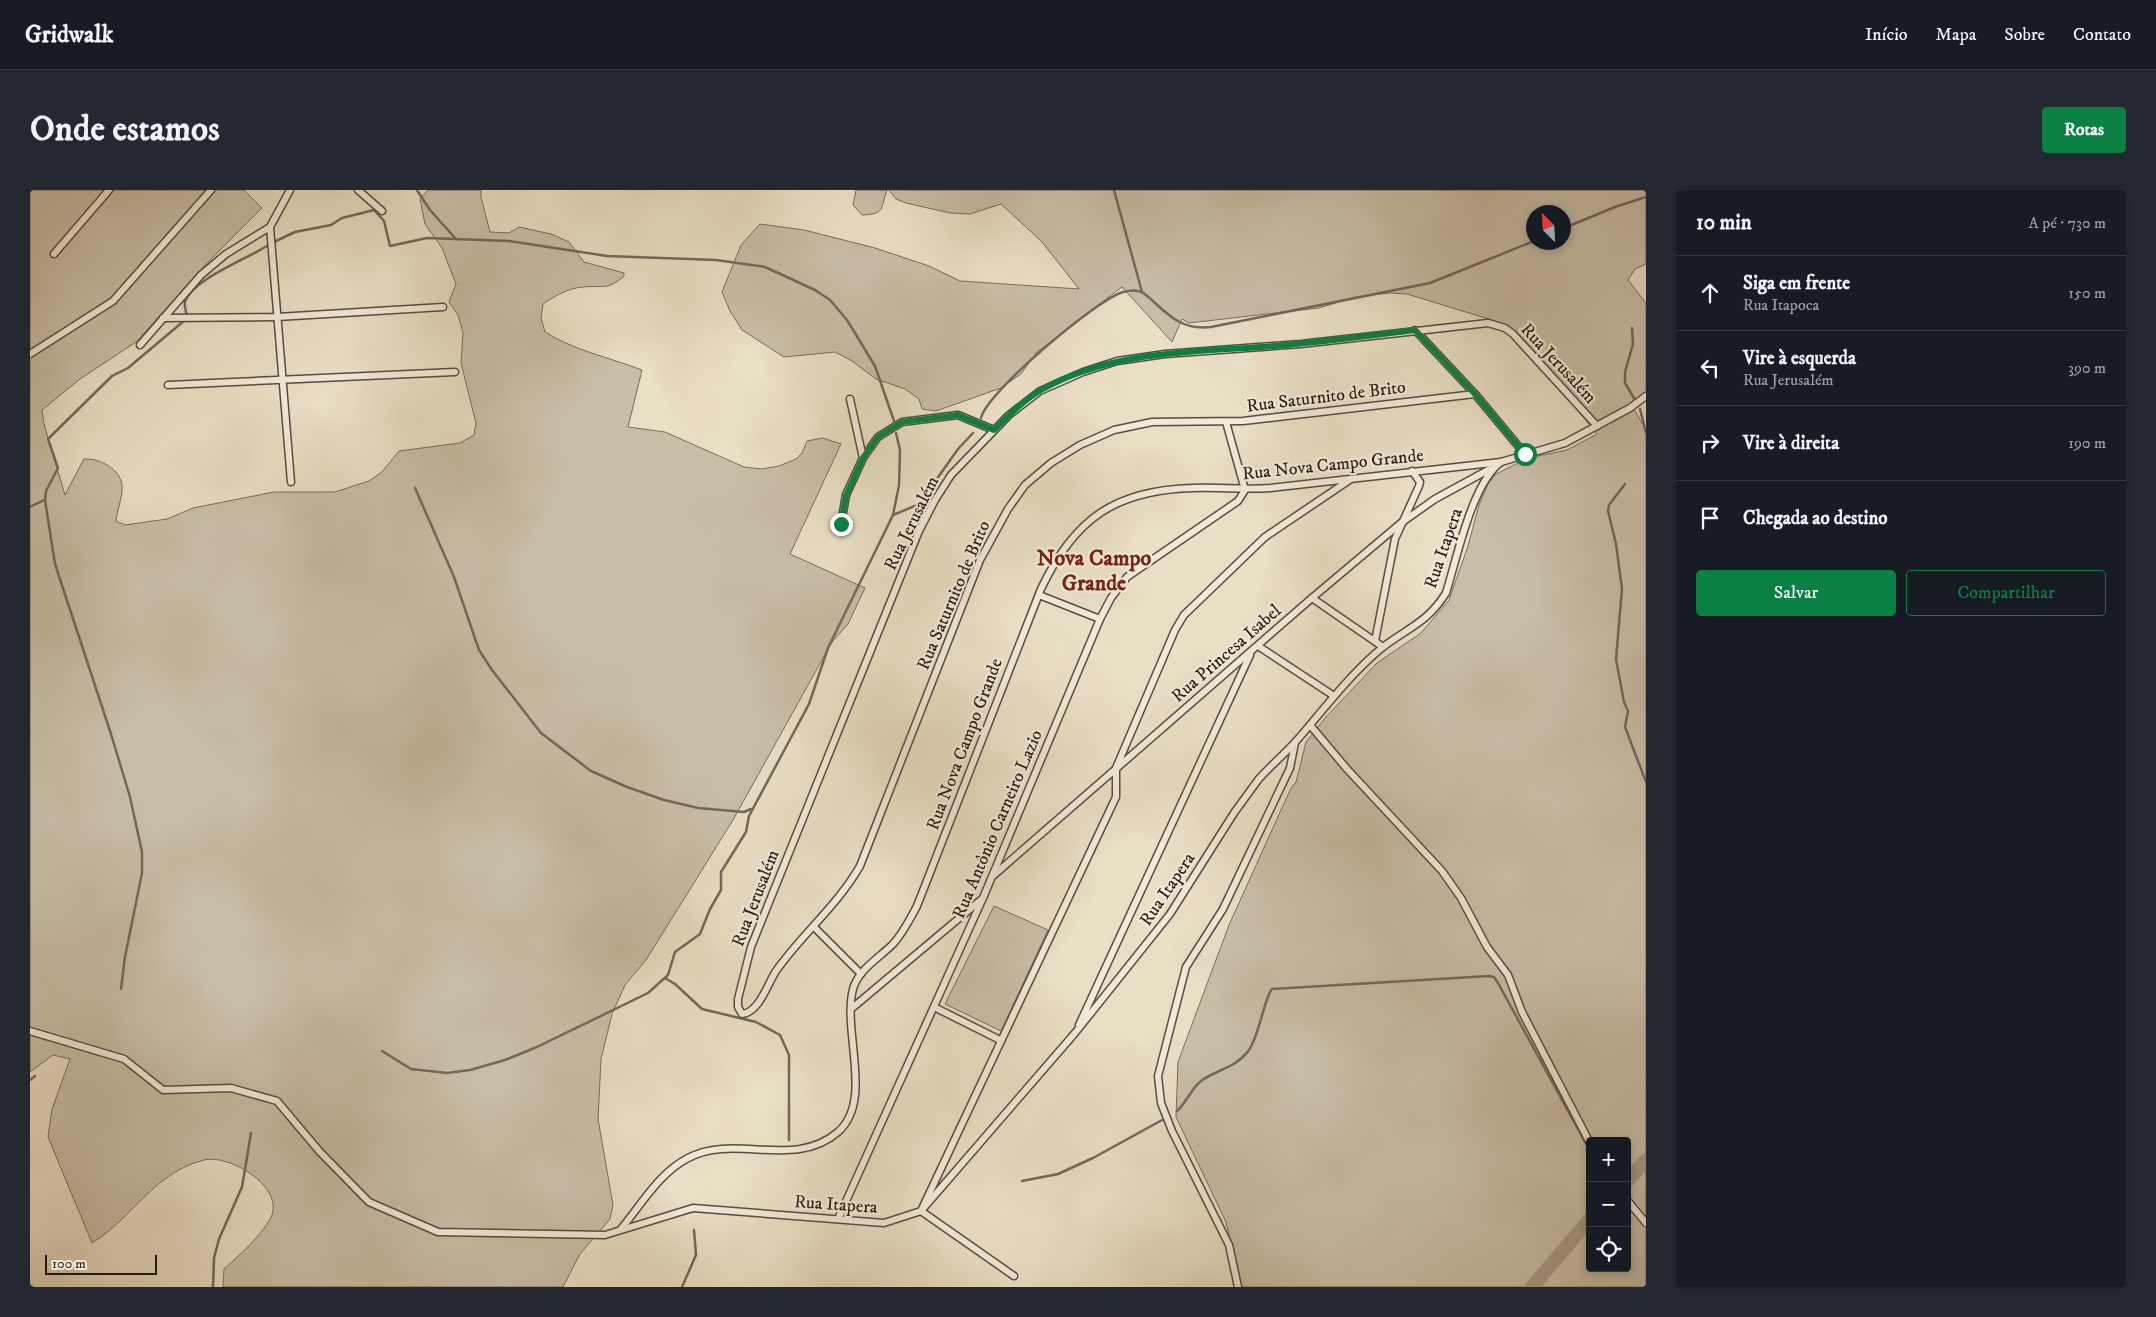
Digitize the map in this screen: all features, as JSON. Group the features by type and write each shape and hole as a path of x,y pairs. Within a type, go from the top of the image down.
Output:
{"street":[{"path":"54,254 109,190"},
{"path":"30,354 113,301 211,190"},
{"path":"140,346 202,275 226,254 270,227 290,190"},
{"path":"358,190 382,211"},
{"path":"270,227 291,482"},
{"path":"163,318 277,317 443,307"},
{"name":"Rua Jerusalém","path":"742,1014 738,1007 738,999 751,947 919,531 951,475 994,430 1040,391 1083,372 1117,361 1165,354 1301,344 1488,323 1505,328 1513,334 1598,426"},
{"path":"1415,330 1475,394 1525,454"},
{"path":"168,384 455,372"},
{"name":"Rua Saturnito de Brito","path":"742,1014 748,1014 755,1008 780,964 838,899 860,866 980,560 1008,509 1026,485 1051,463 1080,445 1114,430 1152,422 1226,422 1475,394"},
{"name":"Rua Itapera","path":"30,1031 124,1059 163,1090 231,1088 277,1101 320,1152 369,1202 438,1232 605,1235 693,1208 884,1223 921,1211 1075,1033 1170,914 1234,813 1258,780 1295,742 1334,696 1383,648 1428,617 1446,594 1476,496 1493,468 1501,462 1565,443 1598,426 1646,396"},
{"path":"850,399 863,458"},
{"path":"841,524 846,496 863,458 878,437 902,422 958,415 994,430"},
{"path":"1226,422 1244,490"},
{"name":"Rua Nova Campo Grande","path":"620,1230 669,1170 688,1158 719,1149 784,1151 804,1149 824,1142 838,1132 848,1120 854,1106 855,1088 851,1009 853,988 861,974 898,937 917,906 1039,595 1052,567 1067,543 1085,523 1107,508 1129,498 1190,488 1244,490 1501,462"},
{"name":"Rua Princesa Isabel","path":"992,878 1312,598 1402,523 1435,499 1493,468"},
{"path":"1375,641 1395,539 1419,486 1418,478 1412,471"},
{"path":"1014,1276 921,1211 1116,797 1116,768 1184,615 1266,537 1352,478"},
{"name":"Rua Antônio Carneiro Lazio","path":"838,1219 992,878 1110,598 1127,577 1238,501 1244,490"},
{"path":"1039,595 1100,619"},
{"path":"1312,598 1383,648"},
{"path":"1258,646 1334,696"},
{"path":"1075,1033 1252,652"},
{"path":"1310,725 1442,871 1461,898 1486,947 1508,975 1522,1012 1587,1137"},
{"path":"1238,1287 1229,1245 1172,1131 1161,1103 1158,1076 1186,967 1223,909 1290,768 1295,742"},
{"path":"851,1009 983,898"},
{"path":"814,927 861,974"},
{"path":"934,1007 1000,1040"},
{"path":"1631,1205 1646,1223"}],"shaded area":[{"path":"30,190 244,190 262,208 211,259 136,342 80,379 42,410 44,424 65,495 84,459 96,460 108,466 118,474 121,480 122,494 116,521 125,525 167,519 193,508 274,492 335,492 369,481 382,472 399,451 460,443 474,435 476,423 461,363 463,333 458,315 449,302 456,284 442,248 425,224 420,199 428,190 481,190 490,232 509,233 519,227 551,234 569,242 584,262 624,273 624,276 609,286 577,288 557,295 543,304 541,318 545,332 556,338 580,349 642,370 628,427 665,432 744,467 761,469 779,466 796,459 802,453 807,441 823,438 841,444 790,554 865,588 848,624 832,642 733,820 646,960 625,985 612,1014 601,1059 598,1119 613,1205 610,1219 580,1254 563,1287 223,1287 224,1269 264,1229 272,1215 273,1204 269,1193 251,1174 227,1162 215,1159 204,1160 186,1166 171,1175 157,1185 107,1233 92,1243 48,1137 52,1109 70,1059 53,1055 30,1072"},
{"path":"856,190 887,190 881,210 862,215 853,205"},
{"path":"889,190 1646,190 1646,264 1635,269 1628,280 1646,303 1646,397 1634,409 1646,430 1646,1287 1241,1287 1226,1222 1176,1117 1178,1062 1229,925 1291,788 1296,782 1306,742 1326,717 1377,663 1421,633 1449,600 1468,546 1479,505 1488,484 1496,474 1528,458 1567,450 1597,434 1521,339 1492,320 1407,294 1389,293 1355,297 1319,308 1189,323 1182,319 1172,342 1122,287 1036,353 1021,374 1001,388 936,411 922,409 919,399 905,389 876,379 852,361 835,352 784,357 742,330 730,311 722,292 741,245 760,224 804,230 875,248 929,266 960,281 1079,289 1042,242 1001,204 970,214 950,213 896,199"},
{"path":"994,906 1048,930 1001,1031 945,1004"}],"waterway":[{"path":"417,190 430,210 456,239"},
{"path":"1114,190 1142,292"},
{"path":"1571,225 1615,207 1646,197"},
{"path":"274,242 295,232 331,225 342,218 374,210 384,221 390,246 427,238 509,241 607,256 716,260 765,267 815,290 830,300 847,320 875,366 894,421"},
{"path":"121,989 125,957 142,873 142,852 130,797 111,734 55,564 45,500 46,491 58,468 48,439 112,376 128,368 185,320 187,316 185,302 198,285 270,244"},
{"path":"981,418 988,405 1002,388 1044,348 1090,311 1123,292 1135,291 1147,295 1167,314 1186,325 1211,327 1430,283 1526,244"},
{"path":"1632,328 1633,344 1625,372 1625,383 1635,400"},
{"path":"1640,409 1646,433"},
{"path":"382,1051 411,1069 447,1073 470,1070 505,1060 537,1047 648,993 668,975 675,952 700,934 710,909 721,890 721,872 746,832 749,816 809,704 828,648 893,515 899,485 900,450 896,433"},
{"path":"893,515 917,505 922,500 958,449 973,433"},
{"path":"1625,484 1609,505 1608,511 1616,544 1622,589 1616,659 1624,702 1628,711 1625,727 1646,782"},
{"path":"415,488 454,577 479,650 492,670 541,733 591,771 627,787 664,800 698,808 744,812 751,809"},
{"path":"30,507 44,500"},
{"path":"1177,1111 1201,1081 1232,1065 1249,1050 1253,1044 1269,993 1272,989 1489,976 1494,977 1498,983 1586,1144"},
{"path":"665,978 675,984 702,1009 756,1022 780,1035 789,1055 789,1140"},
{"path":"30,1080 35,1076"},
{"path":"1022,1181 1058,1174 1093,1158 1164,1119"},
{"path":"213,1287 214,1258 219,1239 242,1187 251,1133"},
{"path":"1631,1177 1646,1160"},
{"path":"1532,1287 1586,1224"},
{"path":"682,1287 696,1255 694,1230"}],"district":[{"name":"Nova Campo Grande","path":"1094,570"}],"route":[{"path":"841,524 846,496 863,458 878,437 902,422 958,415 994,430 1009,415 1040,391 1083,372 1117,361 1165,354 1301,344 1415,330 1475,394 1525,454"}]}
